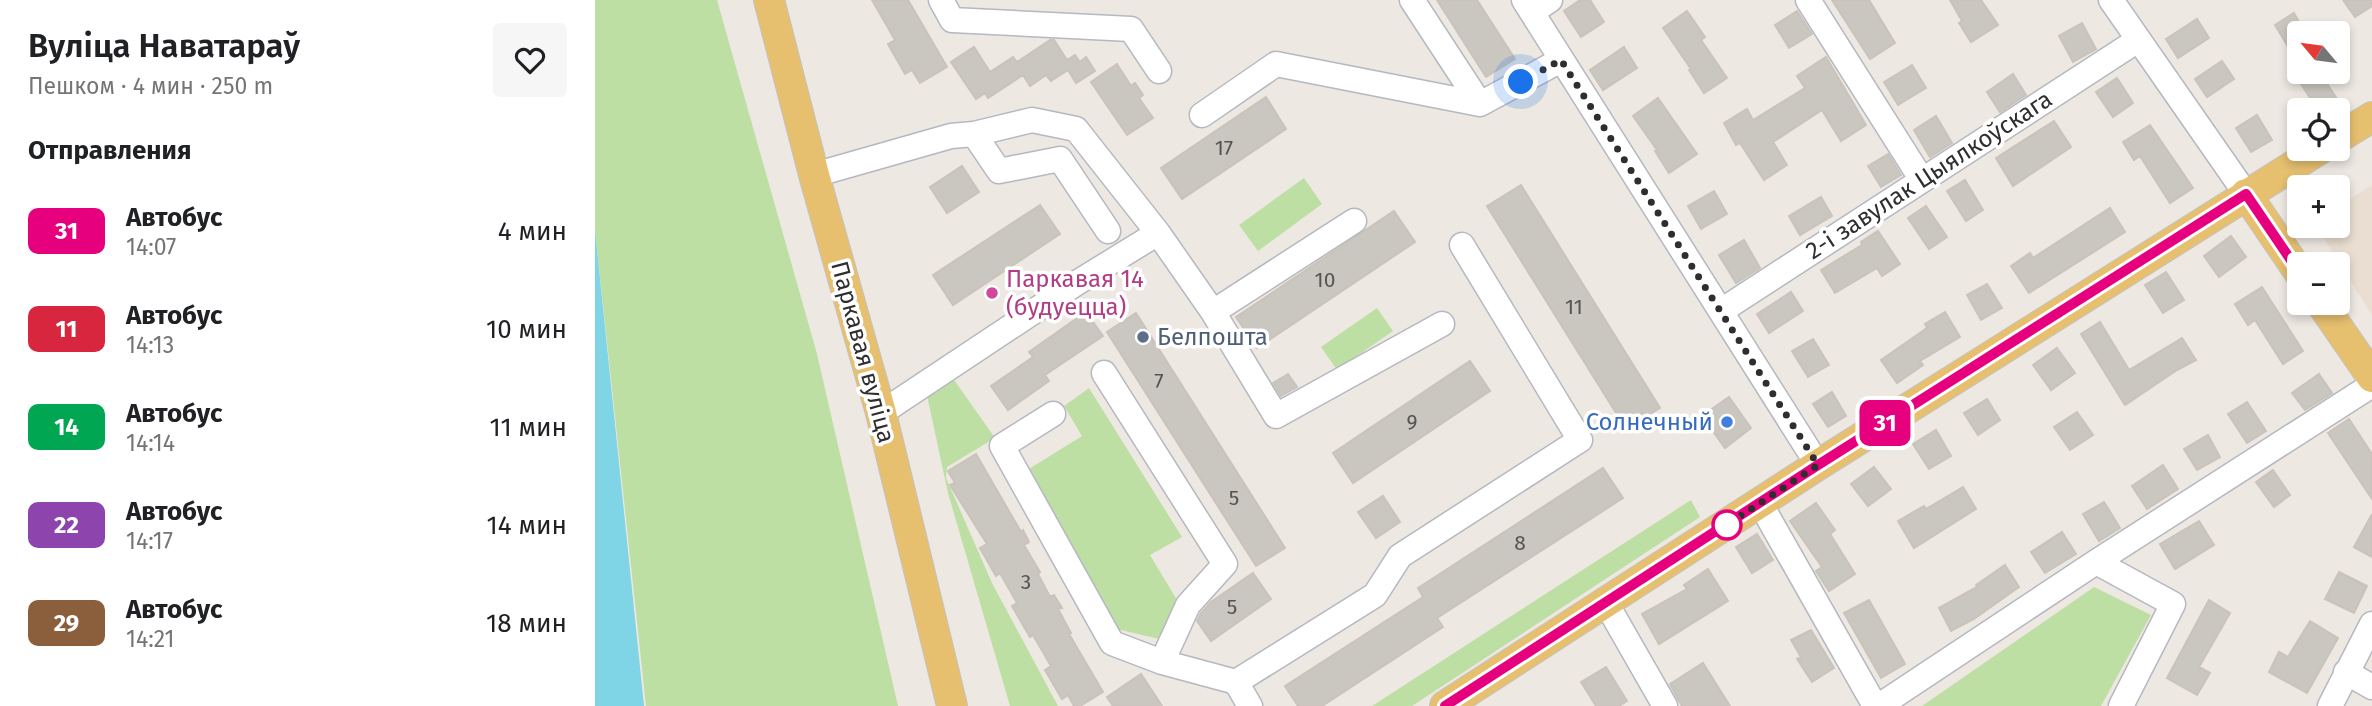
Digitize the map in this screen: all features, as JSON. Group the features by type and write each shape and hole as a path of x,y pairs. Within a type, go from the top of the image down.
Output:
{"main road":[{"name":"Паркавая вуліца","path":"769,0 814,174 881,413 952,706"},
{"path":"2350,131 2372,117"},
{"path":"1445,706 1818,465 2300,161"},
{"path":"2246,194 2287,254"},
{"path":"2329,315 2372,377"}],"street":[{"path":"941,0 952,20 1131,29 1159,71"},
{"path":"1412,0 1480,104"},
{"path":"1808,0 1922,180"},
{"path":"2111,0 2246,194"},
{"path":"1535,4 1561,60 1818,465"},
{"name":"2-і завулак Цыялкоўскага","path":"1721,311 2137,40"},
{"path":"1202,115 1276,64 1480,104 1561,60"},
{"path":"814,174 951,136 974,134 1032,120 1076,129 1158,233 1213,312 1276,415 1442,324"},
{"path":"974,134 999,171 1060,159 1108,231"},
{"path":"1213,312 1354,221"},
{"path":"881,413 1075,284 1158,233"},
{"path":"1236,682 1375,595 1400,556 1580,440 1462,245"},
{"path":"1104,373 1225,564 1188,606 1162,662"},
{"path":"1761,503 1877,706 2372,385"},
{"path":"1053,414 1002,446 1112,643 1162,662 1236,682 1250,706"},
{"path":"2096,562 2173,604 2120,706"},
{"path":"1606,603 1665,706"},
{"path":"2330,706 2372,624"},
{"path":"2346,673 2372,687"}],"shaded area":[{"path":"2372,185 2372,315 2350,280 2350,252 2332,252 2324,238 2350,238 2350,199"}],"green space":[{"path":"595,0 717,0 817,354 898,706 646,706 595,230"},
{"path":"1304,178 1322,204 1258,251 1239,225"},
{"path":"1377,308 1393,331 1337,370 1321,347"},
{"path":"952,377 995,438 947,467 946,478 992,583 1058,706 1010,706 948,493 926,391"},
{"path":"1089,388 1182,537 1150,555 1180,605 1164,640 1112,628 1024,472 1082,436 1064,406"},
{"path":"1691,500 1700,517 1412,706 1372,706"},
{"path":"2094,587 2151,615 2101,706 1922,706"}],"water":[{"path":"595,230 644,706 595,706"}],"building":[{"path":"872,0 908,0 947,67 920,83 912,70 905,74 888,44 895,40"},
{"path":"1437,0 1477,0 1515,59 1486,77"},
{"path":"1580,0 1590,0 1604,22 1581,37 1564,11"},
{"path":"1832,0 1869,0 1895,43 1870,59"},
{"path":"1950,0 1981,0 1998,25 1971,42 1959,23 1962,21"},
{"path":"2343,0 2372,0 2372,6 2355,17"},
{"path":"1687,11 1705,37 1701,40 1727,78 1704,93 1663,28"},
{"path":"1797,11 1812,34 1789,48 1775,25"},
{"path":"2294,13 2298,21 2287,21 2287,45 2275,25"},
{"path":"2197,19 2209,38 2178,58 2166,39"},
{"path":"2082,23 2096,49 2073,62 2059,36"},
{"path":"1054,40 1067,60 1075,55 1080,62 1086,57 1095,71 1076,83 1068,70 1051,81 1046,75 1030,86 1023,75 988,98 985,93 976,99 951,62 974,47 990,72 1013,57 1017,62"},
{"path":"1624,47 1637,68 1603,90 1590,70"},
{"path":"1826,57 1866,125 1841,141 1822,110 1773,142 1787,165 1764,180 1740,143 1736,145 1724,123 1747,109 1753,120 1805,88 1797,76"},
{"path":"2222,61 2234,79 2207,97 2195,79"},
{"path":"1117,64 1131,86 1135,83 1143,95 1139,98 1153,118 1127,135 1091,82"},
{"path":"1912,65 1926,88 1898,105 1884,82"},
{"path":"2013,74 2026,95 2000,112 1987,92"},
{"path":"2117,78 2133,103 2113,117 2096,92"},
{"path":"2301,84 2327,84 2336,98 2310,98"},
{"path":"1266,97 1286,129 1182,199 1161,168"},
{"path":"1658,98 1697,154 1669,173 1655,151 1657,150 1633,116"},
{"path":"2257,115 2272,140 2251,152 2236,128"},
{"path":"1936,116 1952,143 1930,157 1914,130"},
{"path":"2054,121 2071,147 2013,186 1996,158"},
{"path":"2150,125 2193,188 2170,203 2140,156 2134,160 2123,142"},
{"path":"1888,154 1901,175 1881,187 1868,166"},
{"path":"962,166 979,192 947,213 930,187"},
{"path":"1965,180 1983,210 1966,221 1947,191"},
{"path":"1521,185 1660,408 1626,429 1487,206"},
{"path":"1714,191 1727,214 1701,229 1688,206"},
{"path":"1821,197 1832,216 1800,235 1789,216"},
{"path":"1040,205 1060,234 953,305 933,275"},
{"path":"1926,206 1947,237 1929,249 1908,218"},
{"path":"2110,208 2125,232 2029,293 2011,266 2030,253 2033,258"},
{"path":"1394,211 1415,242 1257,348 1236,317"},
{"path":"1878,231 1900,264 1882,276 1877,268 1835,293 1821,270 1862,245 1861,242"},
{"path":"2231,236 2246,257 2219,277 2204,256"},
{"path":"1744,240 1760,268 1736,283 1719,255"},
{"path":"2166,272 2184,300 2163,313 2145,285"},
{"path":"1987,284 2002,308 1981,320 1967,295"},
{"path":"2262,287 2303,351 2283,364 2255,320 2248,325 2235,304"},
{"path":"1791,292 1803,311 1769,333 1757,314"},
{"path":"1086,312 1103,336 1045,375 1049,381 1008,410 991,386 1033,357 1029,352"},
{"path":"1945,312 1960,337 1920,361 1923,365 1897,383 1881,360 1927,328 1925,324"},
{"path":"1136,313 1285,548 1256,566 1107,332"},
{"path":"2100,322 2129,370 2182,338 2196,360 2125,405 2081,334"},
{"path":"1813,339 1829,365 1808,377 1792,351"},
{"path":"2057,348 2075,373 2051,390 2033,365"},
{"path":"1470,361 1490,391 1353,483 1333,453"},
{"path":"1288,374 1297,387 1281,396 1273,383"},
{"path":"2319,374 2332,393 2305,410 2292,393"},
{"path":"1832,392 1846,416 1828,427 1813,404"},
{"name":"Солнечный","path":"1729,397 1751,428 1725,448 1702,416"},
{"path":"1987,399 2000,420 1978,435 1964,413"},
{"path":"2247,402 2266,431 2247,443 2228,414"},
{"path":"2077,412 2093,435 2070,450 2054,427"},
{"path":"2349,419 2372,454 2372,499 2328,433"},
{"path":"1936,430 1951,456 1929,469 1913,444"},
{"path":"2208,435 2220,457 2197,470 2184,449"},
{"path":"976,454 1021,532 1023,530 1029,542 1024,545 1040,572 1038,574 1050,597 1054,595 1062,608 1058,609 1071,633 1069,634 1103,692 1080,706 1074,706 1068,695 1062,699 1045,670 1051,666 1012,606 1017,603 1000,573 996,576 980,548 987,544 950,485 955,483 948,471"},
{"path":"2163,465 2178,489 2147,509 2132,486"},
{"path":"1874,467 1891,489 1868,506 1851,484"},
{"path":"1603,468 1623,498 1437,618 1443,627 1322,706 1298,706 1285,686 1423,597 1418,588"},
{"path":"2273,470 2290,495 2274,507 2256,482"},
{"path":"1963,487 1976,509 1914,548 1898,521 1924,506 1926,509"},
{"path":"1383,496 1400,522 1376,538 1358,512"},
{"path":"2104,502 2120,528 2099,541 2083,514"},
{"path":"1816,503 1835,530 1830,534 1855,574 1829,591 1816,571 1822,567 1790,521"},
{"path":"2372,514 2372,557 2354,547"},
{"path":"2199,521 2214,545 2175,569 2160,544"},
{"path":"2062,532 2076,554 2045,573 2031,552"},
{"path":"1757,534 1773,560 1752,573 1736,547"},
{"path":"2005,565 2019,587 1974,619 1951,631 1939,608 1977,587 1976,585"},
{"path":"1708,569 1728,601 1659,644 1642,614 1687,589 1684,585"},
{"path":"2339,572 2367,586 2354,613 2325,599"},
{"path":"1253,573 1271,599 1211,641 1197,621 1201,613 1211,602"},
{"path":"1869,600 1905,664 1881,678 1844,613"},
{"path":"2209,600 2230,613 2199,667 2210,673 2197,695 2167,678"},
{"path":"2310,621 2338,638 2307,693 2269,672 2279,652 2288,657"},
{"path":"1811,630 1834,668 1812,682 1797,659 1801,657 1791,640"},
{"path":"1703,663 1730,706 1682,706 1670,684"},
{"path":"1606,667 1627,701 1619,706 1596,706 1581,682"},
{"path":"1141,674 1162,706 1113,706 1107,697"}],"bus line":[{"name":"31","path":"1445,706 1818,465 2246,194 2287,254"}],"place":[{"name":"Паркавая 14 (будуецца)","path":"992,293"},
{"name":"Белпошта","path":"1143,337"},
{"name":"Солнечный","path":"1727,422"}],"route":[{"path":"1521,82 1561,60 1818,465 1716,532 1727,525"}]}
